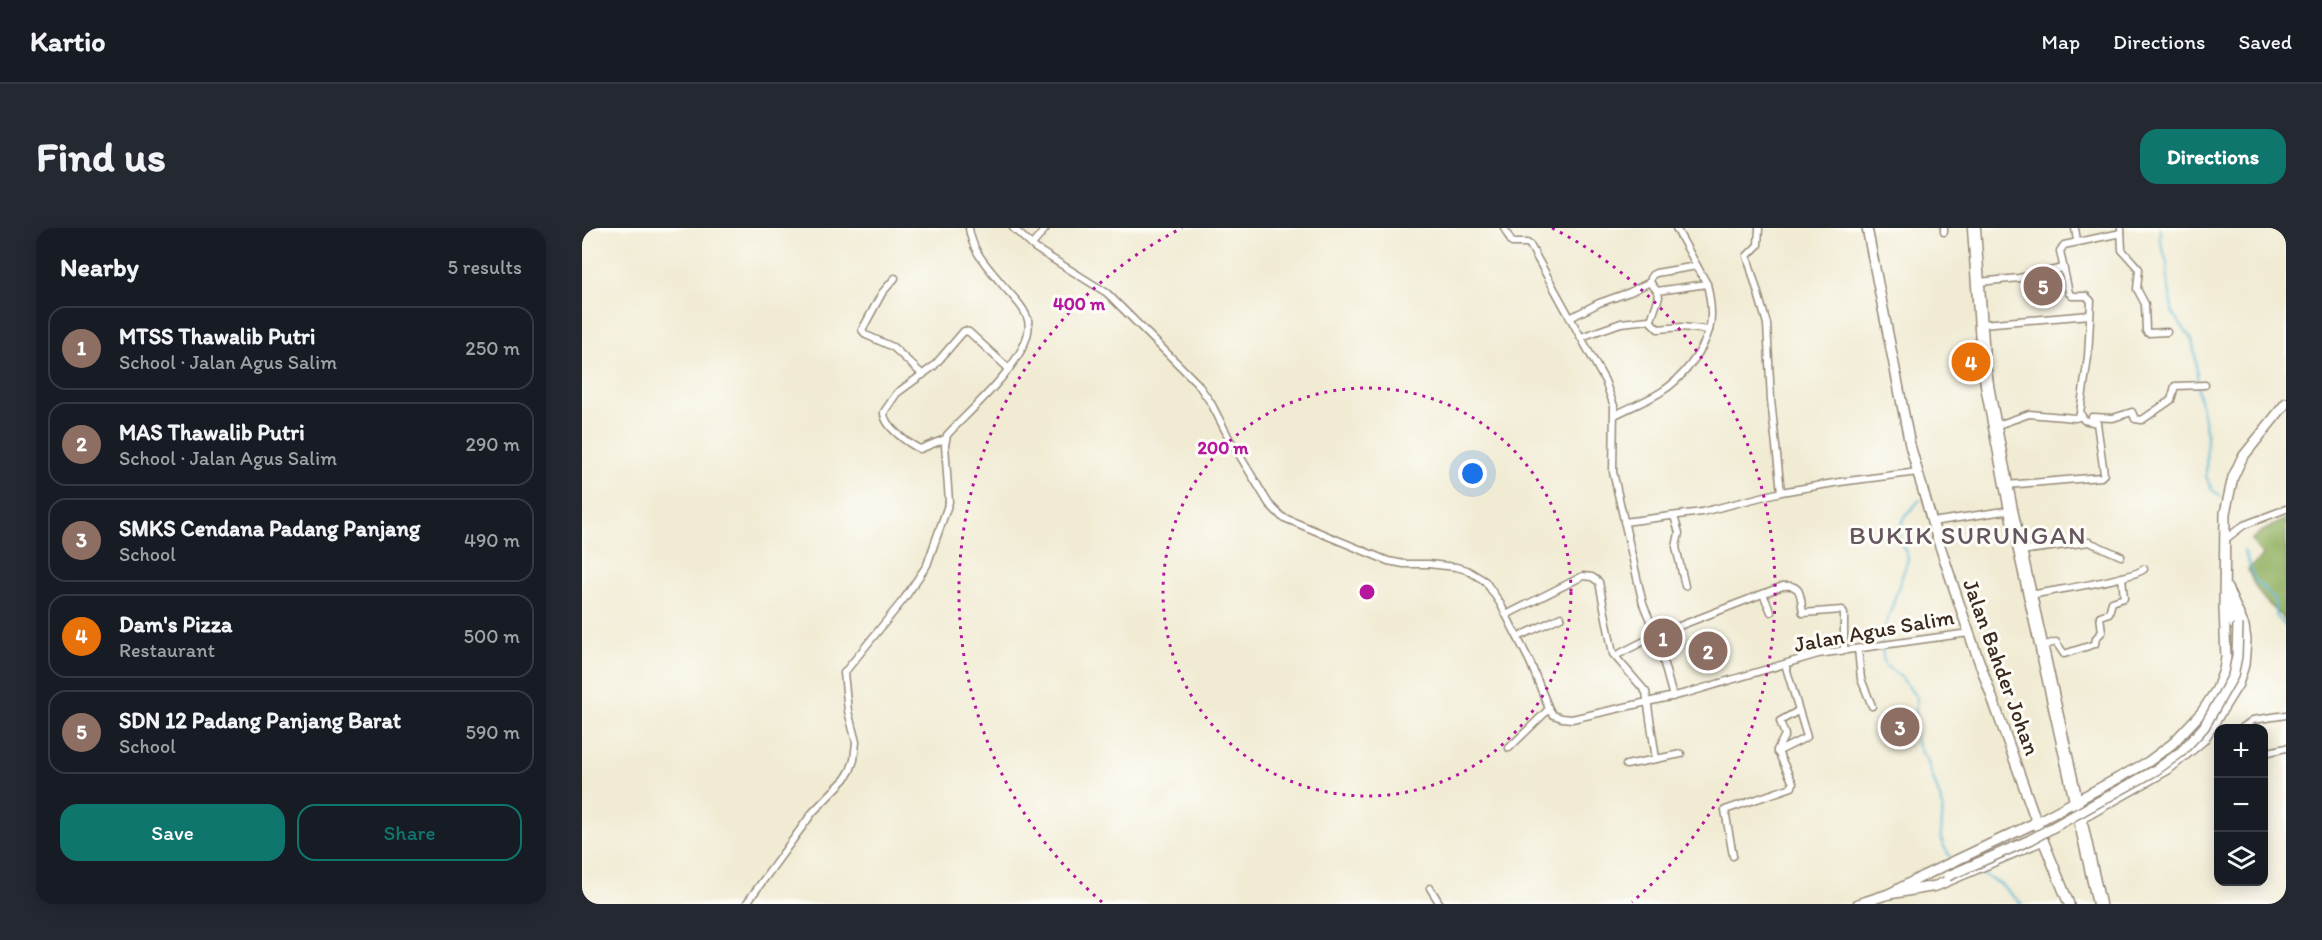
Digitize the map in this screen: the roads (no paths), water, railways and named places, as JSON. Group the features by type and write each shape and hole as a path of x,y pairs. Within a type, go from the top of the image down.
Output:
{"highway":[{"path":"1974,228 1983,357 1995,426 2011,510 2099,904"}],"main road":[{"name":"Jalan Bahder Johan","path":"1869,229 1910,445 1932,522 2043,840 2069,904"},
{"path":"1903,890 1923,876 2037,822 2148,762 2172,744 2202,712 2217,689 2224,670 2228,593 2226,513 2232,477 2242,458 2286,403"},
{"path":"1858,904 1947,874 2030,840 2156,771 2181,752 2204,727 2233,676 2237,656 2236,624 2228,593"},
{"path":"2080,819 2168,769 2195,749 2208,732 2238,684 2244,666 2245,632 2242,620 2228,593"},
{"path":"1903,890 1936,886 2043,840"}],"street":[{"path":"969,228 973,247 1025,312 1028,320 1025,344 1009,369 945,439 920,449 907,442 884,418 884,412 897,393 937,364 962,333 967,331 1009,369"},
{"path":"1013,228 1032,245 1107,293 1197,383 1211,403 1229,438 1269,504 1282,517 1388,561 1467,570 1485,580 1518,637 1549,709 1509,748"},
{"path":"1032,245 1046,228"},
{"path":"1504,228 1512,243 1530,245 1605,381 1615,415 1613,472 1643,604 1656,635 1673,697"},
{"path":"1615,415 1660,393 1671,384 1698,352 1709,330 1707,284 1676,228"},
{"path":"1758,228 1758,245 1747,256 1767,324 1771,400 1781,492"},
{"path":"2075,228 2077,241"},
{"path":"2080,416 2088,357 2090,298 2070,295 2060,251 2062,247 2077,241 2098,239 2121,230 2122,250 2139,269 2138,292 2145,304 2146,331 2148,333 2167,333"},
{"path":"1570,318 1650,282 1652,275 1656,273 1697,266"},
{"path":"1979,282 2019,278 2063,268"},
{"path":"895,278 882,293 862,330 866,335 893,347 923,375"},
{"path":"1650,282 1659,297 1651,320"},
{"path":"1657,291 1707,284"},
{"path":"1982,324 2090,315"},
{"path":"1581,337 1621,323 1651,320"},
{"path":"1651,320 1658,329 1682,327 1709,330"},
{"path":"1995,426 2029,414 2071,418 2080,416 2113,418 2132,412 2135,419 2142,420 2171,400 2175,386 2205,385"},
{"path":"2007,485 2103,476 2097,423 2084,420 2080,416"},
{"path":"746,904 817,808 850,771 856,742 848,711 844,673 904,599 927,564 949,502 945,439"},
{"path":"1624,522 1702,512 1781,492 1918,472"},
{"path":"2227,538 2244,525 2286,509"},
{"path":"1932,522 2011,510"},
{"path":"1674,516 1678,533 1676,546 1685,586"},
{"path":"2020,551 2089,542 2121,556"},
{"path":"2030,595 2122,577 2144,569"},
{"path":"1506,615 1578,578 1592,577 1601,586 1611,648 1615,656 1646,692 1656,759"},
{"path":"2042,646 2056,642 2064,654 2095,644 2096,638 2102,632 2100,616 2109,613 2112,602 2124,598 2122,577"},
{"path":"1615,656 1656,635 1791,585 1800,593 1803,614 1842,610 1844,650"},
{"path":"1763,594 1771,612"},
{"path":"1518,637 1561,617"},
{"name":"Jalan Agus Salim","path":"1549,709 1558,717 1572,719 1673,697 1818,654 1969,633"},
{"path":"1858,648 1861,679 1872,706"},
{"path":"1777,752 1807,737 1785,664"},
{"path":"1777,752 1785,735 1780,721 1798,711"},
{"path":"2248,724 2253,720 2286,715"},
{"path":"2208,732 2214,731"},
{"path":"2268,752 2286,748"},
{"path":"1732,856 1725,810 1792,787 1793,783 1777,752"},
{"path":"1626,765 1681,754"},
{"path":"1430,888 1440,904"}],"waterway":[{"path":"2160,228 2173,314 2192,340 2196,360 2198,390 2207,434 2206,476 2212,490 2221,496"},
{"path":"1920,500 1904,518 1899,530 1900,541 1908,559 1881,639 1886,666 1901,677 1917,698 1913,727 1918,746 1927,760 1943,807 1941,834 1943,845 1951,858"},
{"path":"2244,551 2255,580 2274,599 2276,617 2286,626"},
{"path":"1979,872 2000,884 2022,904"}],"place":[{"name":"SDN 12 Padang Panjang Barat","path":"2043,286"},
{"name":"Dam's Pizza","path":"1971,362"},
{"name":"MTSS Thawalib Putri","path":"1663,638"},
{"name":"MAS Thawalib Putri","path":"1708,651"},
{"name":"SMKS Cendana Padang Panjang","path":"1900,727"}],"district":[{"name":"BUKIK SURUNGAN","path":"1968,535"}]}
